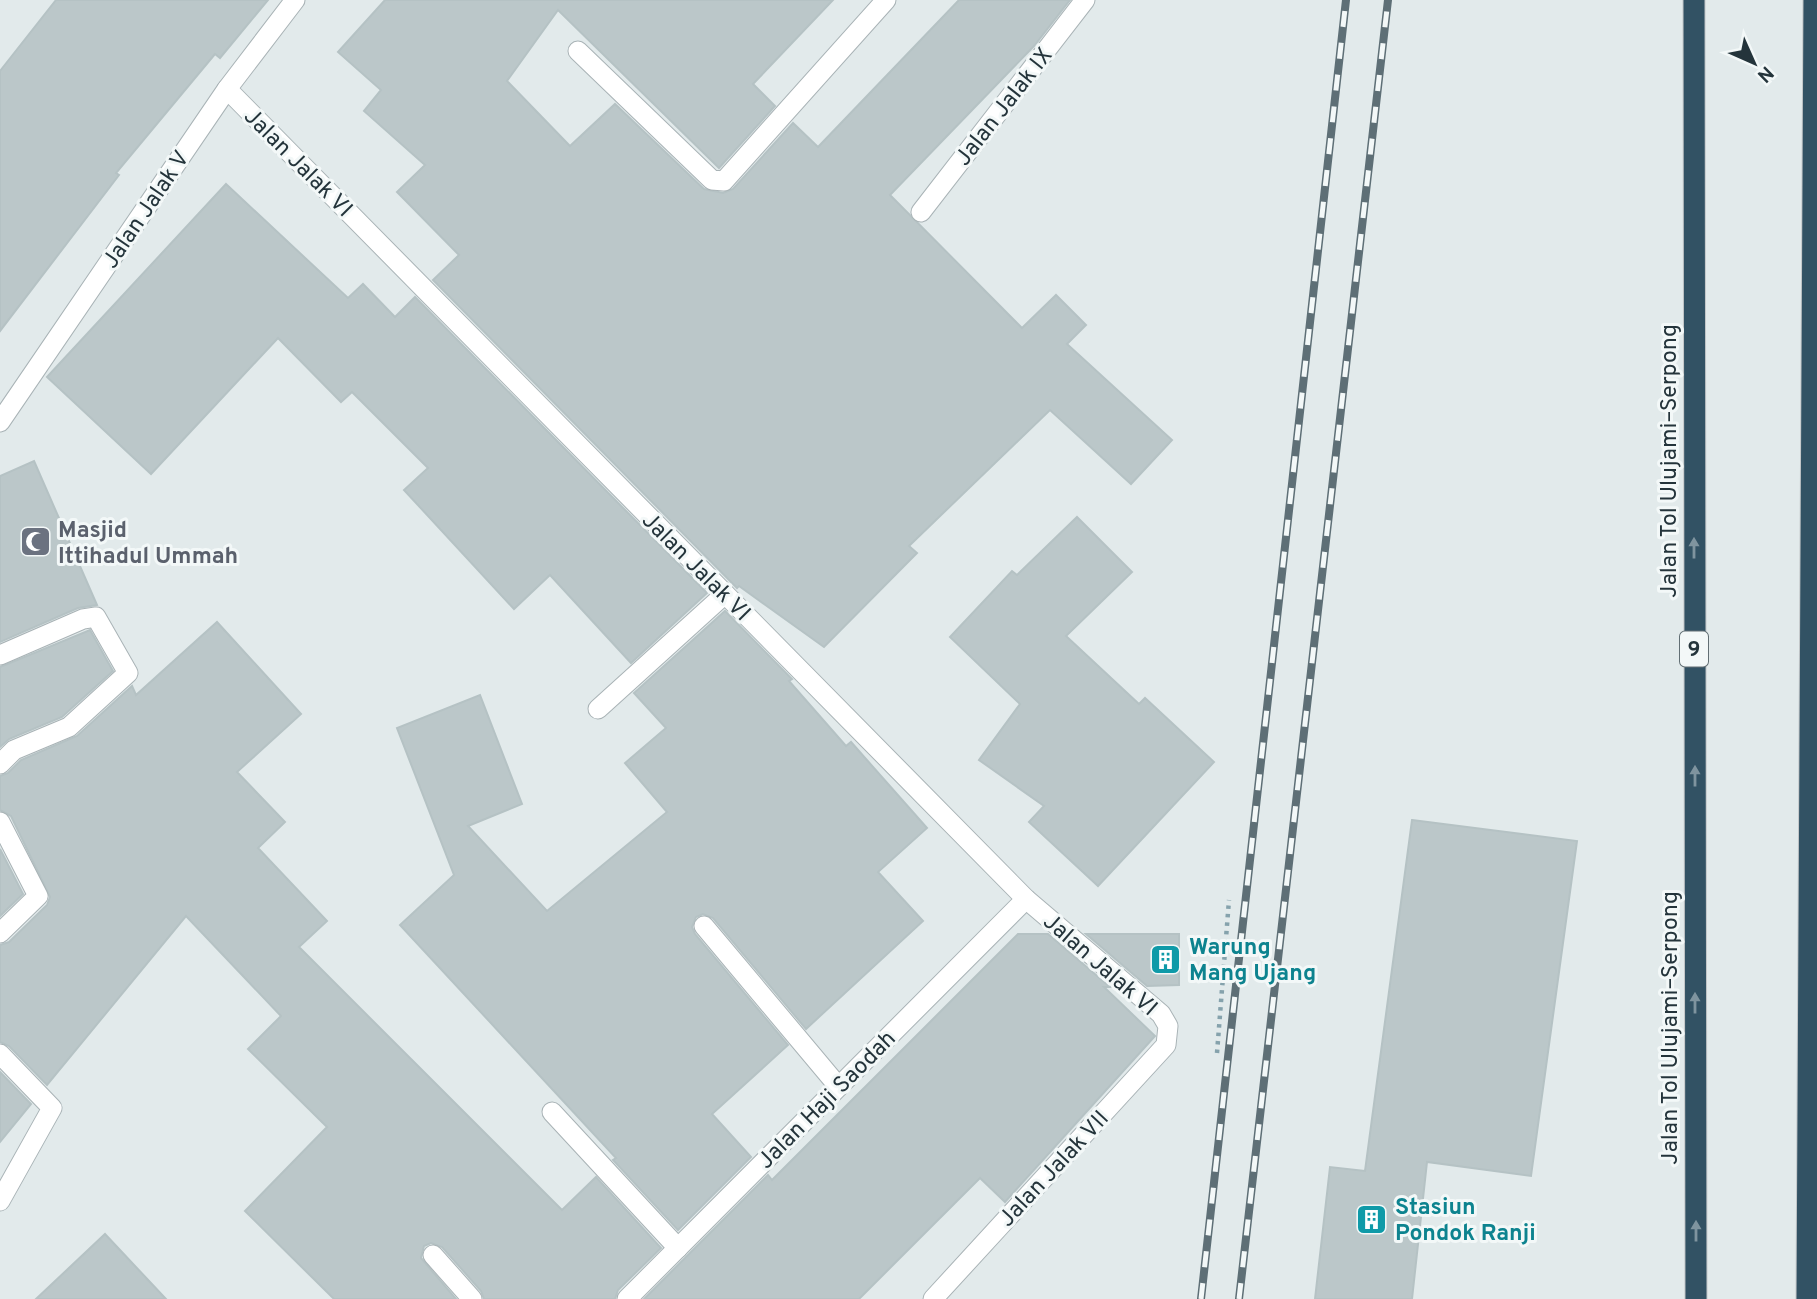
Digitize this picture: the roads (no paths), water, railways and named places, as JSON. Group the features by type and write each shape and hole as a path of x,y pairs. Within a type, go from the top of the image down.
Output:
{"highway":[{"name":"Jalan Tol Ulujami–Serpong","path":"1695,0 1696,1299"},
{"path":"1807,1299 1814,0"}],"street":[{"name":"Jalan Jalak V","path":"0,422 227,89 295,0"},
{"path":"578,51 712,180 724,181 886,0"},
{"name":"Jalan Jalak IX","path":"921,212 1085,0"},
{"name":"Jalan Jalak VI","path":"227,89 1026,899 1161,1014 1170,1036"},
{"path":"598,709 725,594"},
{"path":"0,655 83,619 96,617 128,673 69,727 13,750 0,764"},
{"path":"0,822 38,896 0,933"},
{"name":"Jalan Haji Saodah","path":"627,1299 1026,899"},
{"path":"704,926 838,1086"},
{"name":"Jalan Jalak VII","path":"933,1299 1157,1055 1170,1036"},
{"path":"0,1054 52,1108 0,1201"},
{"path":"552,1112 677,1248"},
{"path":"433,1255 472,1299"}],"railway":[{"path":"1201,1299 1346,0"},
{"path":"1239,1299 1388,0"}],"place":[{"name":"Masjid Ittihadul Ummah","path":"35,542"},
{"name":"Warung Mang Ujang","path":"1166,959"},
{"name":"Stasiun Pondok Ranji","path":"1372,1219"}]}
